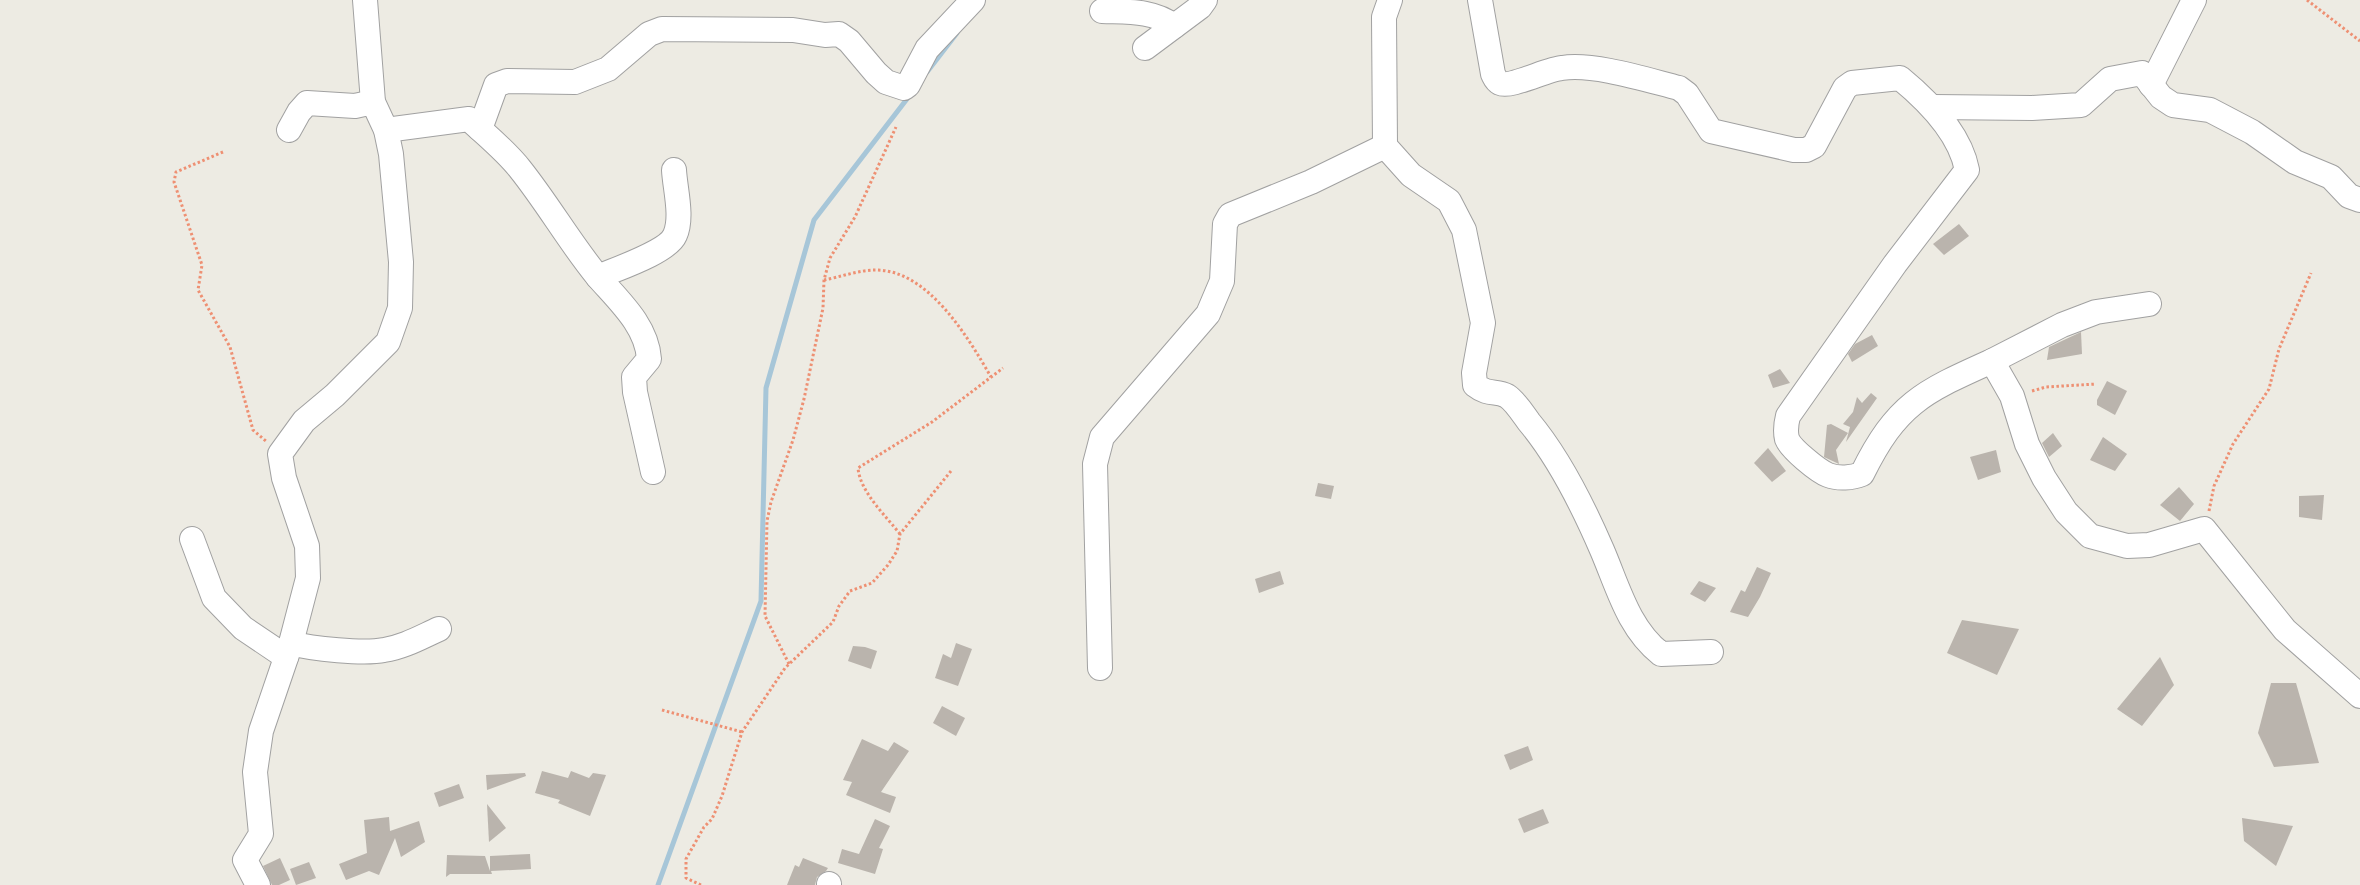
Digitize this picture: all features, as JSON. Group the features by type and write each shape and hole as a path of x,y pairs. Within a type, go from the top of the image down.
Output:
{"street":[{"path":"258,885 245,860 262,834 255,772 261,731 289,650 308,578 307,546 284,478 280,454 304,421 335,395 388,342 400,308 401,262 391,154 386,130 373,102 365,0"},
{"path":"480,129 496,85 507,81 575,82 608,69 650,34 662,30 792,30 839,34 849,41 886,82 904,88 908,86 927,49 974,0"},
{"path":"1390,0 1384,17 1385,146 1411,174 1449,200 1464,230 1483,322 1474,373 1475,386 1484,392 1507,396 1548,444 1586,515 1621,602 1649,645 1661,654 1711,652"},
{"path":"1480,0 1493,74 1501,84 1510,84 1548,70 1565,67 1610,71 1679,88 1687,94 1711,131 1794,150 1806,150 1814,146 1845,88 1852,83 1900,78 1933,107 1960,149 1967,170 1895,264 1788,416 1786,428 1788,440 1794,449 1827,474 1846,478 1862,474 1889,426 1909,405 1930,391 1992,362 2062,325 2096,312 2149,304"},
{"path":"2151,84 2194,0"},
{"path":"1145,48 1174,26 1198,2"},
{"path":"1102,11 1152,14 1164,18 1174,26"},
{"path":"1933,107 2032,108 2081,105 2110,79 2142,73 2161,97 2173,105 2210,110 2252,132 2295,162 2331,177 2350,196 2360,200"},
{"path":"289,130 299,112 307,104 355,106 373,102"},
{"path":"386,130 469,119 519,168 598,277 619,299 643,335 648,348 649,359 634,377 635,392 654,472"},
{"path":"1100,668 1095,464 1102,437 1208,314 1222,281 1225,224 1230,215 1311,182 1385,146"},
{"path":"598,277 666,246 675,235 678,217 674,170"},
{"path":"1992,362 2012,396 2026,444 2044,478 2066,512 2090,536 2127,546 2149,545 2204,528 2285,630 2360,696"},
{"path":"192,540 214,598 243,628 289,650 308,648 383,651 404,645 439,629"}],"path":[{"path":"2307,0 2360,42"},
{"path":"789,664 765,616 767,522 771,502 793,440 804,399 823,308 824,280 830,258 855,217 896,127"},
{"path":"223,152 176,172 174,182 202,264 198,290 230,346 253,430 280,454"},
{"path":"824,280 874,270 897,272 922,289 950,314 974,348 991,377"},
{"path":"2204,528 2214,486 2233,444 2269,389 2279,349 2312,273"},
{"path":"900,534 865,489 859,478 858,468 932,422 1003,368"},
{"path":"2012,396 2046,387 2096,384"},
{"path":"702,885 686,878 686,860 704,827 712,818 722,796 742,732 789,664 833,622 839,606 850,591 872,582 888,565 897,551 900,534 951,471"},
{"path":"662,710 742,732"}],"building":[{"path":"1959,224 1969,236 1944,255 1933,244"},
{"path":"2081,332 2082,354 2047,360 2049,347"},
{"path":"1872,335 1878,346 1852,362 1848,354 1855,344"},
{"path":"1780,369 1790,383 1773,388 1768,375"},
{"path":"2107,381 2127,391 2115,415 2097,405 2097,400"},
{"path":"1871,393 1877,398 1846,442 1850,427 1843,424 1853,412 1857,397 1862,403"},
{"path":"1831,424 1848,433 1836,450 1839,464 1824,457 1827,425"},
{"path":"2053,433 2062,446 2049,457 2042,443"},
{"path":"2103,437 2127,454 2115,471 2090,460"},
{"path":"1768,448 1786,471 1772,482 1754,463"},
{"path":"1996,450 2001,472 1978,480 1970,457"},
{"path":"1318,483 1334,486 1331,499 1315,496"},
{"path":"2179,487 2194,504 2180,521 2160,505"},
{"path":"2324,495 2322,520 2299,517 2299,496"},
{"path":"1757,567 1771,573 1748,617 1730,612 1741,590 1745,592"},
{"path":"1280,571 1284,584 1259,593 1255,579"},
{"path":"1699,581 1716,588 1705,602 1690,594"},
{"path":"1962,620 2019,629 1997,675 1947,653"},
{"path":"956,643 972,649 958,686 935,678 943,654 951,658"},
{"path":"853,646 877,651 871,669 848,661"},
{"path":"2160,657 2174,685 2142,726 2117,709"},
{"path":"2271,683 2296,683 2319,763 2274,767 2258,733"},
{"path":"942,706 965,718 956,736 933,723"},
{"path":"862,739 888,751 894,742 909,751 881,792 896,797 890,813 846,795 852,782 843,780"},
{"path":"1528,746 1533,760 1510,770 1504,755"},
{"path":"542,771 568,778 571,771 589,778 593,773 606,775 590,816 558,803 560,800 535,793"},
{"path":"525,773 526,776 487,790 486,775"},
{"path":"459,784 464,798 439,807 434,793"},
{"path":"487,804 506,828 489,842"},
{"path":"1543,809 1549,823 1524,833 1518,819"},
{"path":"389,817 390,831 419,821 425,842 401,857 395,838 379,875 369,871 346,880 339,864 367,853 364,820"},
{"path":"2242,818 2293,826 2276,866 2244,841"},
{"path":"875,819 890,826 879,848 883,849 875,874 838,863 842,849 859,854"},
{"path":"530,854 531,869 491,871 492,874 450,874 446,877 447,855 485,856 490,871 490,856"},
{"path":"280,858 290,880 279,885 272,885 263,866"},
{"path":"803,858 828,868 817,877 815,885 787,885 795,865 799,867"},
{"path":"309,862 316,878 296,885 290,869"}],"waterway":[{"path":"927,72 957,33"},
{"path":"658,885 761,601 766,388 814,220 910,95"}]}
